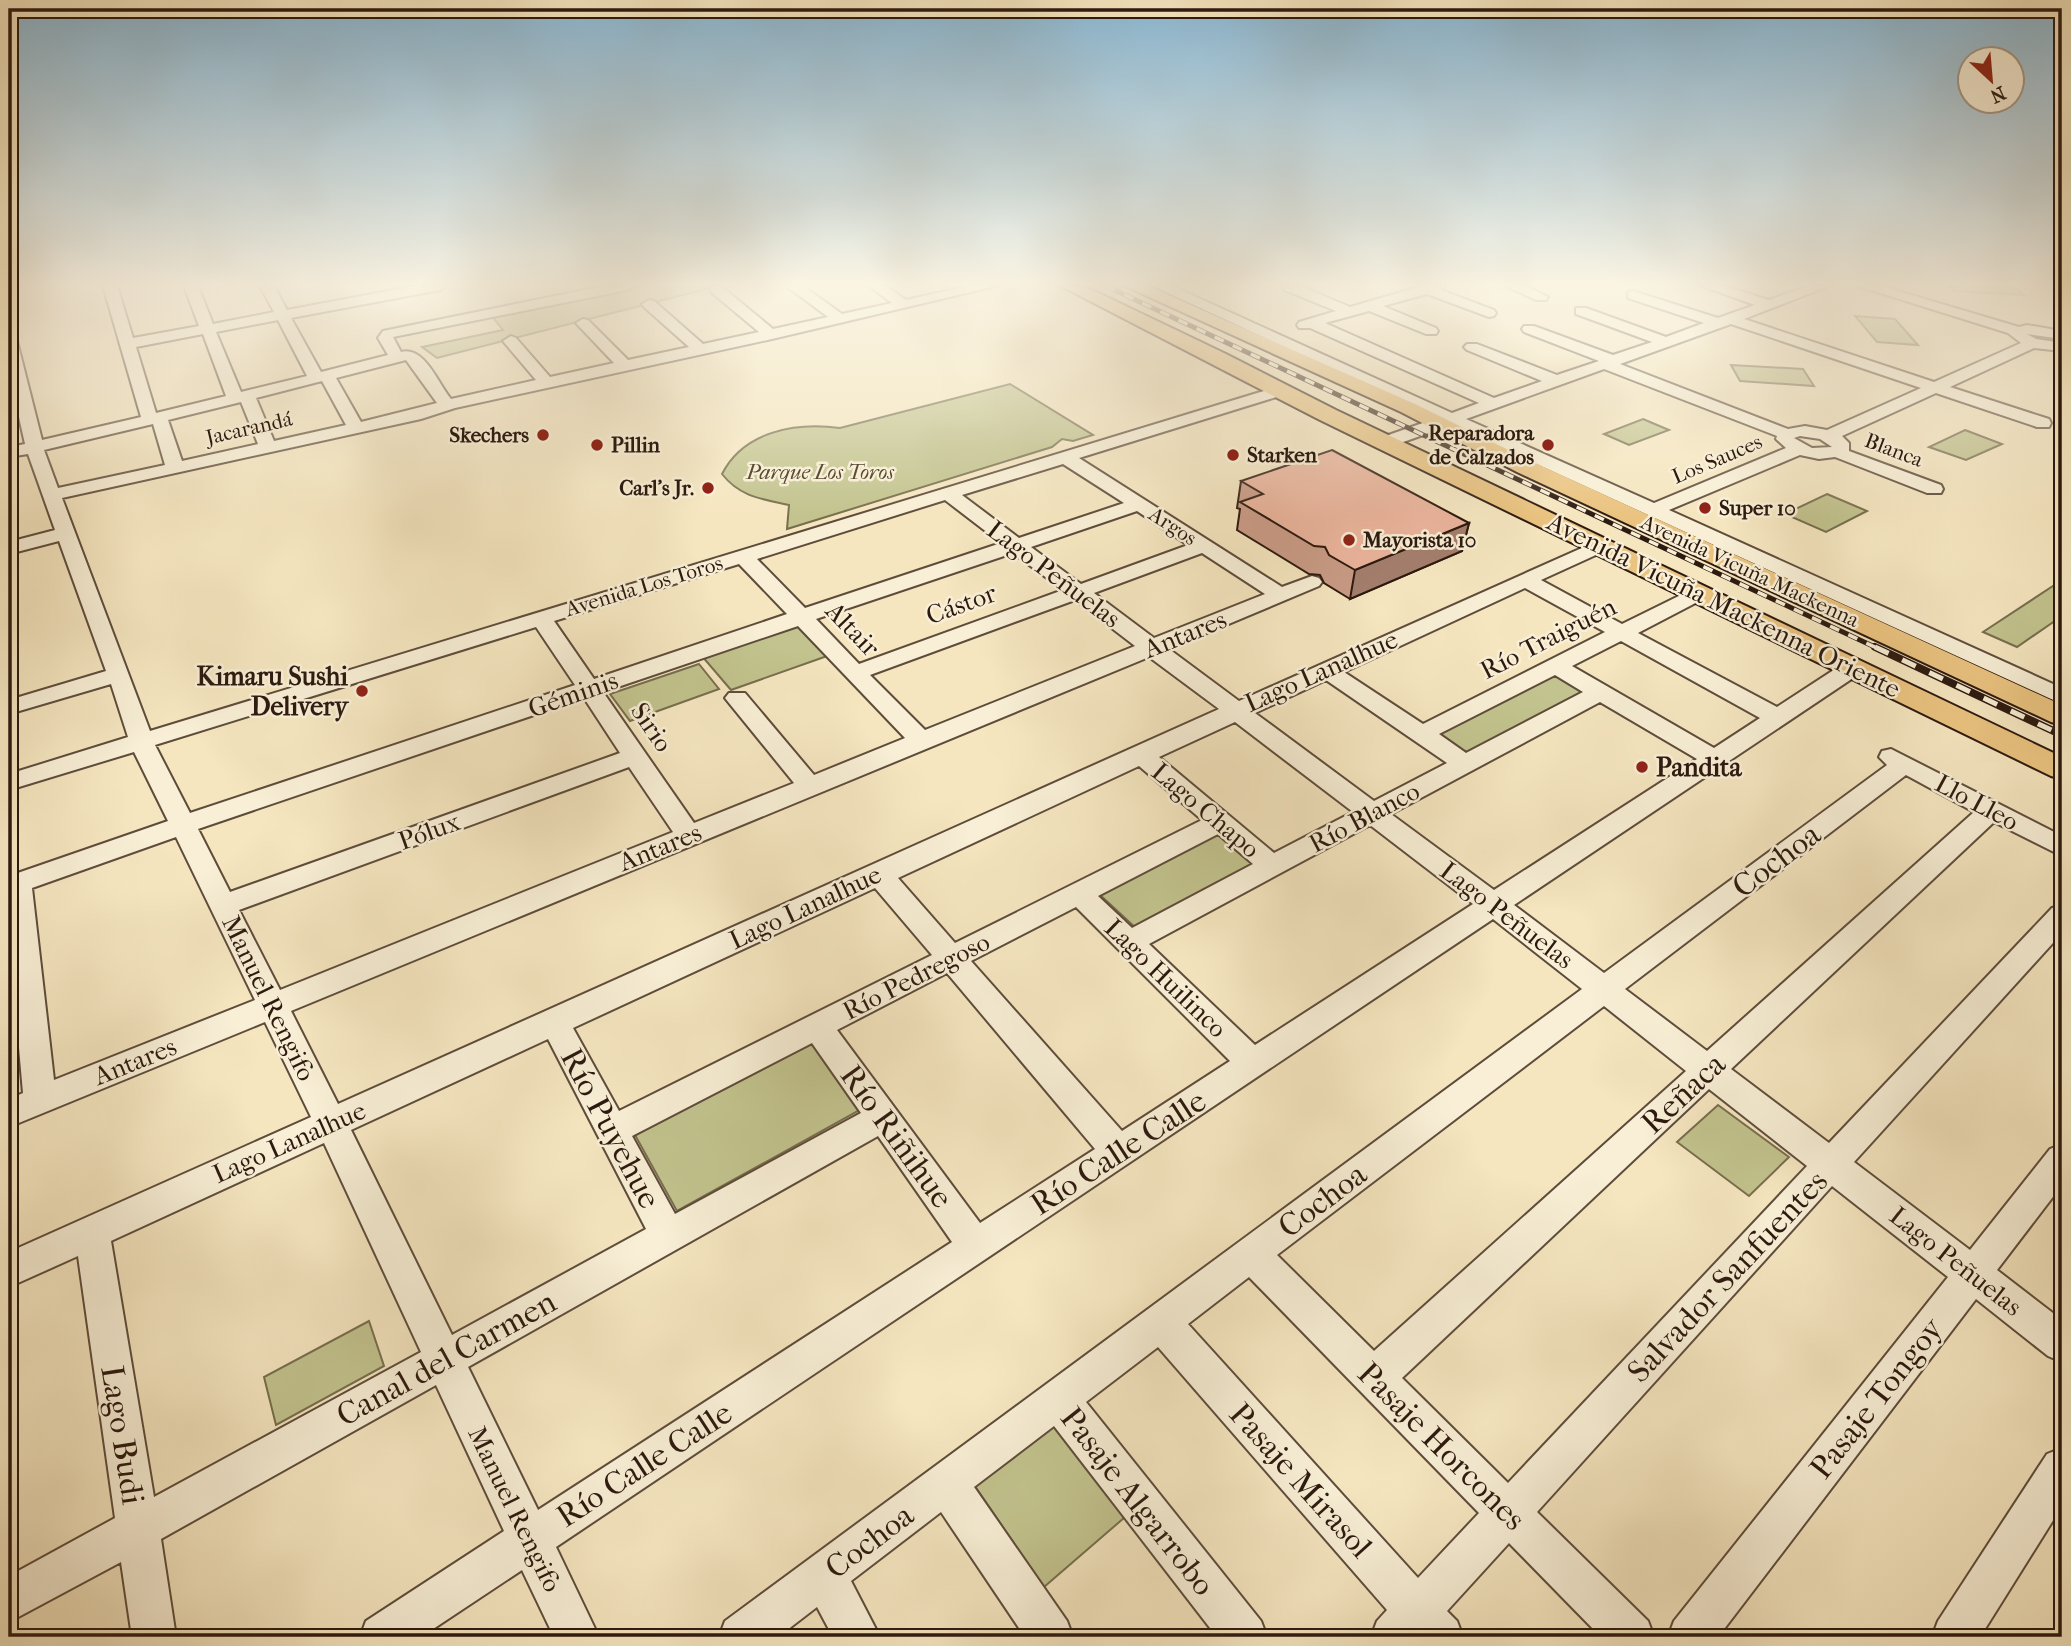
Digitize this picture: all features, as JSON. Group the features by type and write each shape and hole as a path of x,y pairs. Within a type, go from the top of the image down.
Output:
{"main road":[{"name":"Avenida Vicuña Mackenna Oriente","path":"1228,363 1280,391 2062,769"},
{"name":"Avenida Vicuña Mackenna","path":"1305,363 1447,421 1603,503 1836,602 2062,716"},
{"path":"1544,461 1603,503"},
{"path":"1774,628 1812,628 1823,624 1836,602"}],"street":[{"name":"Manuel Rengifo","path":"14,363 36,454 119,674 141,741 331,1124 577,1637"},
{"path":"134,363 175,468"},
{"path":"224,363 268,447"},
{"path":"312,363 356,428"},
{"path":"9,467 36,454 155,419 376,363"},
{"path":"418,363 444,402 450,404"},
{"path":"529,363 547,384"},
{"path":"622,363 626,367"},
{"name":"Jacarandá","path":"52,495 356,428 450,404 644,363"},
{"path":"1327,363 1447,421 1544,461 1652,511 1836,602 2062,697"},
{"path":"1402,363 1495,404"},
{"path":"1512,363 1557,381"},
{"path":"1386,442 1609,363 1787,434 1805,431 1828,436 1840,443 1841,450 1837,452"},
{"path":"1859,363 2043,423"},
{"path":"1828,436 1989,363"},
{"name":"Avenida Los Toros","path":"9,782 1280,391"},
{"path":"1787,434 1787,443 1799,449"},
{"name":"Blanca","path":"1799,449 1815,453 1837,452 1934,489"},
{"name":"Los Sauces","path":"1652,511 1799,449"},
{"path":"9,452 36,454"},
{"name":"Argos","path":"1065,457 1281,595"},
{"name":"Lago Peñuelas","path":"947,493 1493,904 2062,1343"},
{"name":"Géminis","path":"13,884 1139,504"},
{"path":"9,548 67,533"},
{"name":"Cástor","path":"855,673 1203,545"},
{"name":"Lago Lanalhue","path":"9,1270 1602,545"},
{"name":"Altair","path":"743,556 921,741"},
{"path":"1525,580 1777,717"},
{"name":"Antares","path":"9,1113 1312,582"},
{"name":"Río Traiguén","path":"1422,734 1700,593"},
{"name":"Sirio","path":"541,618 689,835"},
{"path":"1555,666 1714,758"},
{"name":"Río Calle Calle","path":"382,1637 1854,667"},
{"path":"1325,669 1465,763"},
{"path":"9,706 119,674"},
{"name":"Río Blanco","path":"1129,942 1600,692"},
{"path":"737,698 810,786"},
{"name":"Lago Chapo","path":"1140,754 1272,866"},
{"name":"Pólux","path":"222,905 635,756"},
{"name":"Llo Lleo","path":"1898,760 2062,847"},
{"name":"Cochoa","path":"741,1637 1603,989 1898,760"},
{"name":"Reñaca","path":"1374,1377 1992,810"},
{"name":"Río Pedregoso","path":"612,1130 1220,822"},
{"path":"878,873 1118,1151"},
{"path":"13,884 40,1101"},
{"name":"Lago Huilinco","path":"1079,894 1253,1063"},
{"name":"Salvador Sanfuentes","path":"1417,1628 1508,1513 2062,915"},
{"name":"Río Puyehue","path":"554,1021 668,1235"},
{"name":"Río Riñihue","path":"817,1026 976,1246"},
{"name":"Canal del Carmen","path":"9,1600 883,1117"},
{"name":"Pasaje Tongoy","path":"1690,1637 2062,1159"},
{"name":"Lago Budi","path":"92,1232 154,1637"},
{"name":"Pasaje Horcones","path":"1251,1254 1632,1637"},
{"name":"Pasaje Mirasol","path":"1161,1322 1417,1628"},
{"name":"Pasaje Algarrobo","path":"1058,1399 1245,1637"},
{"path":"1954,1637 2062,1469"},
{"path":"946,1482 1051,1637"},
{"path":"823,1576 859,1637"}],"green space":[{"path":"1731,365 1803,369 1814,386 1740,381"},
{"name":"Parque Los Toros","path":"1010,384 1093,435 1073,441 1062,439 1052,447 787,529 789,505 744,492 722,474 744,448 773,433 806,427 840,428"},
{"path":"1643,419 1669,430 1629,445 1604,434"},
{"path":"1965,430 2002,444 1966,460 1929,447"},
{"path":"1827,494 1867,511 1826,532 1785,514"},
{"path":"2062,580 2062,616 2017,647 1983,632"},
{"path":"798,622 830,655 731,690 701,655"},
{"path":"699,664 719,689 630,721 610,694"},
{"path":"1553,669 1589,690 1465,756 1429,734"},
{"path":"1224,830 1261,865 1138,930 1099,894"},
{"path":"819,1040 867,1106 677,1211 635,1135"},
{"path":"1718,1105 1789,1157 1749,1196 1677,1142"},
{"path":"369,1321 384,1366 276,1425 264,1377"},
{"path":"1058,1414 1132,1511 1044,1587 972,1482"}],"building":[{"path":"1332,450 1469,523 1355,570 1329,555 1325,547 1314,546 1240,502 1263,494 1241,481"}],"railway":[{"path":"1270,363 1879,649"},
{"path":"1875,647 2062,735"}],"place":[{"name":"Skechers","path":"543,435"},
{"name":"Pillin","path":"597,445"},
{"name":"Reparadora de Calzados","path":"1548,445"},
{"name":"Starken","path":"1233,455"},
{"name":"Carl's Jr.","path":"708,488"},
{"name":"Super 10","path":"1705,508"},
{"name":"Mayorista 10","path":"1349,540"},
{"name":"Kimaru Sushi Delivery","path":"362,691"},
{"name":"Pandita","path":"1642,767"}]}
